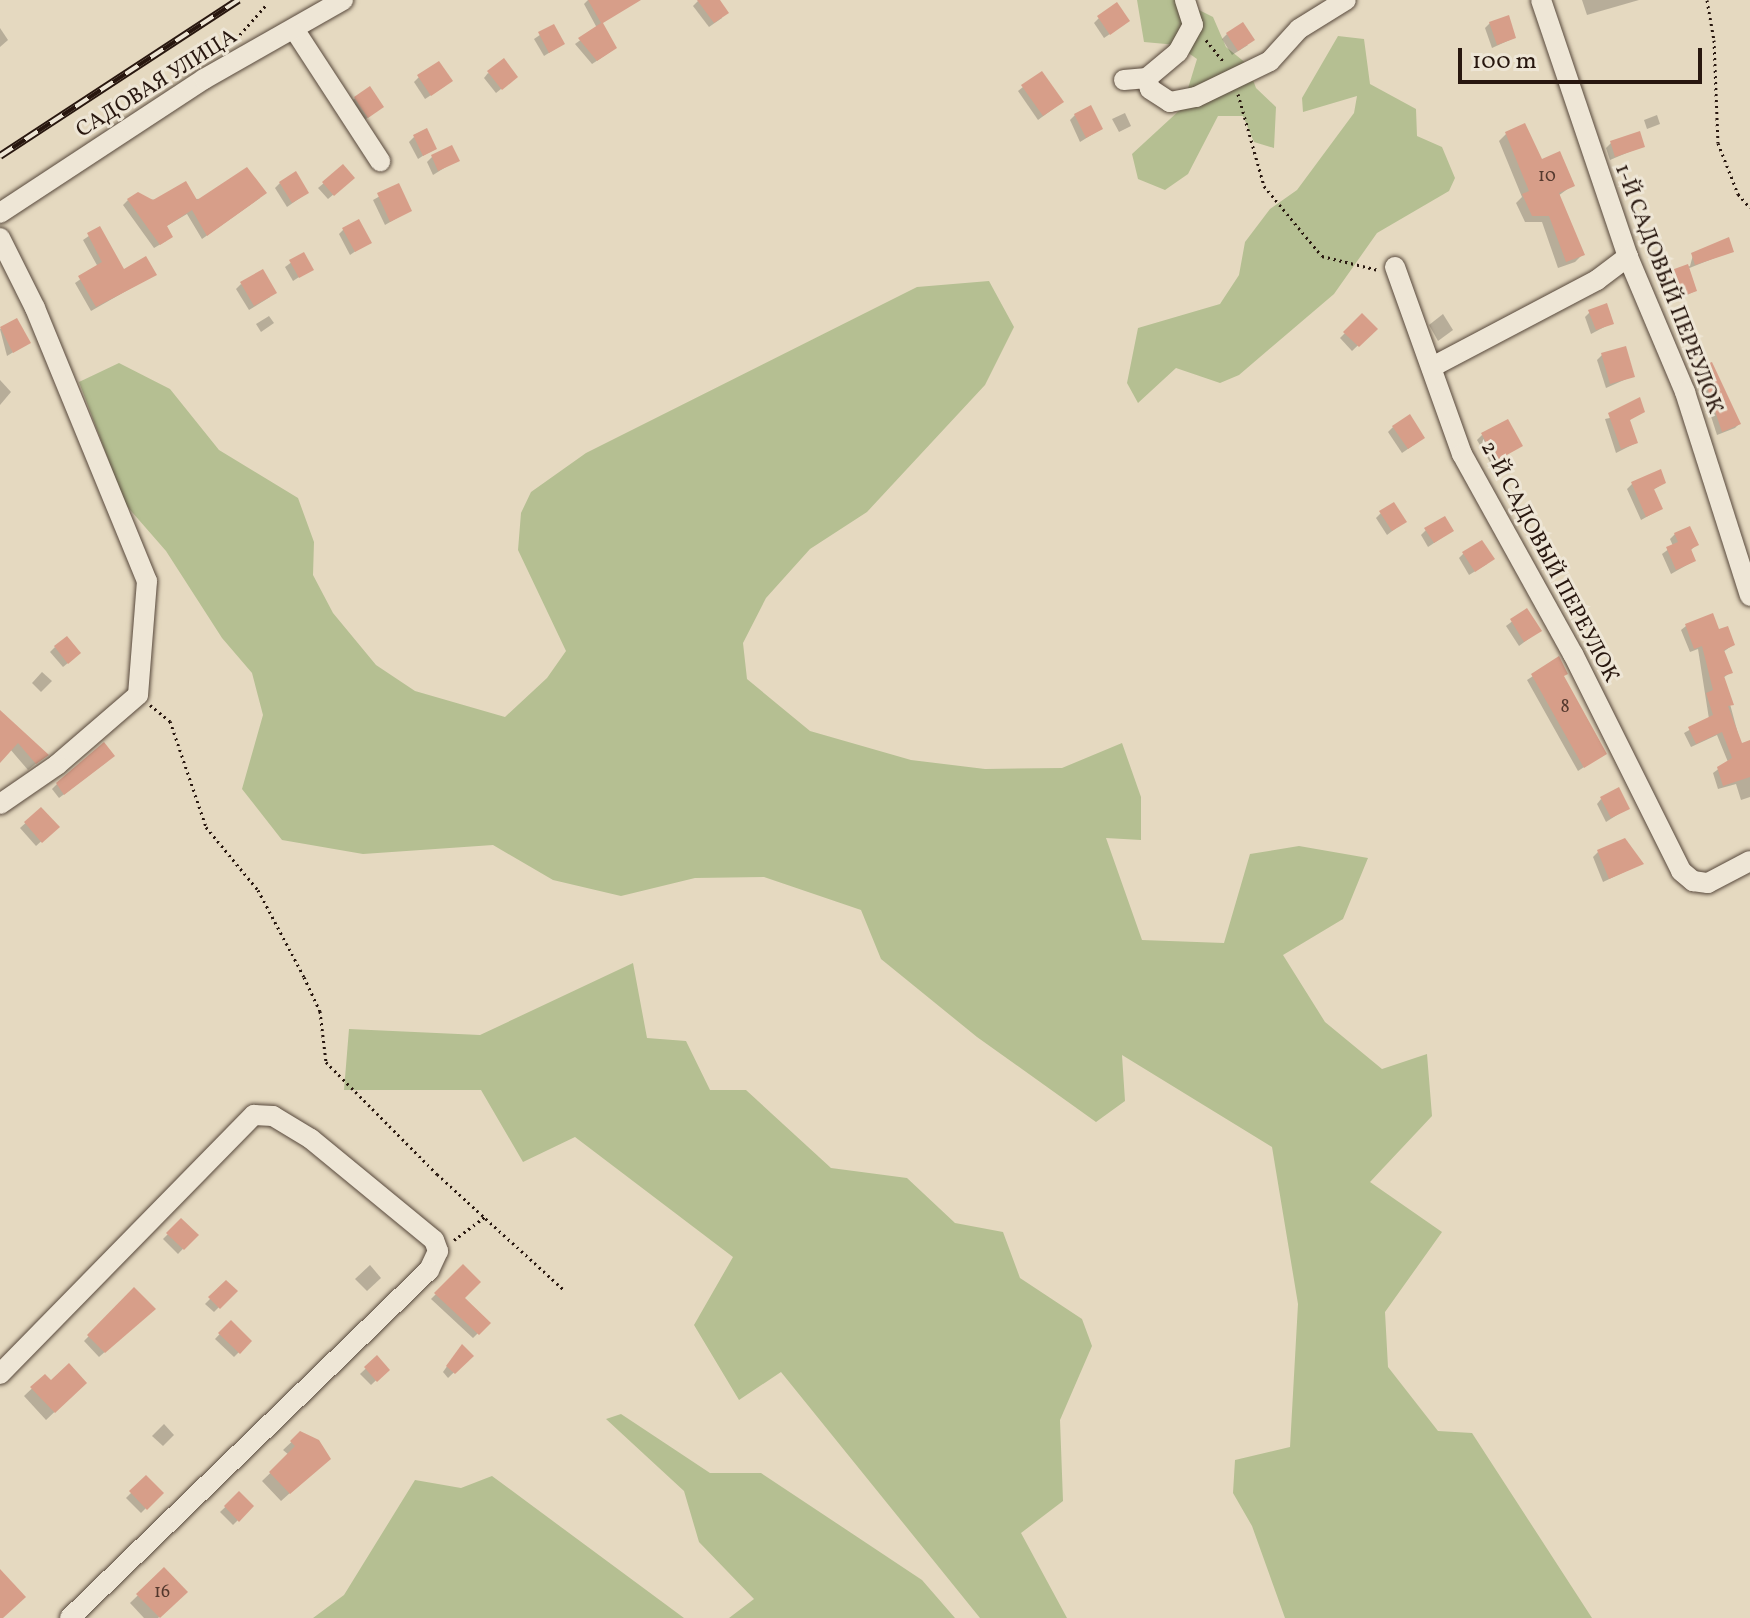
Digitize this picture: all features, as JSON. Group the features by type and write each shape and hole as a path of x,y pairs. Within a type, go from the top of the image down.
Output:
{"street":[{"name":"САДОВАЯ УЛИЦА","path":"0,213 204,79 343,0"},
{"path":"1124,80 1147,78 1178,52 1193,25 1185,0"},
{"path":"1147,78 1150,89 1170,102 1196,97 1270,61 1299,29 1346,0"},
{"name":"1-Й САДОВЫЙ ПЕРЕУЛОК","path":"1541,0 1628,257 1685,392 1750,596"},
{"path":"294,29 380,161"},
{"path":"0,238 35,308 147,581 138,695 57,765 0,804"},
{"path":"1432,367 1597,280 1628,257"},
{"name":"2-Й САДОВЫЙ ПЕРЕУЛОК","path":"1396,269 1462,454 1573,654 1681,871 1693,881 1708,883 1750,861"},
{"path":"0,1374 254,1115 273,1116 311,1139 434,1240 438,1251 429,1270 70,1618"}],"path":[{"path":"1707,0 1714,40 1718,143 1738,194 1750,208"},
{"path":"1193,25 1235,78 1264,186 1322,256 1359,268 1396,269"},
{"path":"138,695 170,721 206,827 258,890 304,977 320,1011 326,1062 565,1291"},
{"path":"438,1251 486,1216"}],"green space":[{"path":"1137,0 1179,0 1213,17 1226,47 1247,64 1256,88 1276,107 1274,148 1254,142 1243,116 1218,116 1188,174 1165,190 1138,179 1132,154 1182,108 1197,59 1177,45 1144,42"},
{"path":"1338,36 1364,39 1370,84 1416,109 1417,136 1442,147 1455,178 1449,191 1377,233 1334,294 1239,375 1220,383 1176,368 1138,403 1127,383 1138,328 1220,304 1239,275 1245,242 1270,209 1297,190 1354,113 1357,96 1303,112 1302,98"},
{"path":"989,281 1014,327 985,385 867,512 810,549 766,598 743,643 747,679 810,731 911,760 985,769 1062,768 1122,743 1141,797 1141,840 1106,838 1142,940 1224,943 1250,854 1299,846 1368,858 1343,919 1283,955 1325,1022 1382,1069 1427,1054 1432,1116 1370,1182 1442,1232 1385,1312 1388,1367 1438,1431 1472,1433 1592,1618 1285,1618 1252,1526 1233,1493 1235,1460 1290,1447 1298,1304 1272,1147 1122,1055 1125,1101 1096,1122 977,1037 881,959 861,910 764,877 695,878 621,896 553,880 493,845 363,854 282,840 242,789 263,715 252,673 222,638 166,551 125,504 79,382 119,363 170,389 219,450 298,498 314,542 313,575 333,613 376,665 415,691 505,717 547,678 566,651 518,550 521,513 531,492 586,453 917,287"},
{"path":"633,963 647,1038 686,1041 710,1090 746,1090 831,1168 907,1178 955,1223 1003,1232 1020,1278 1082,1319 1092,1346 1060,1420 1063,1501 1021,1533 1067,1618 980,1618 781,1372 739,1400 694,1325 733,1257 575,1137 523,1162 481,1090 344,1090 349,1029 480,1035"},
{"path":"621,1414 710,1473 761,1473 922,1580 955,1618 729,1618 754,1599 699,1542 684,1491 606,1419"},
{"path":"492,1476 684,1618 313,1618 344,1595 415,1480 461,1488"}],"building":[{"path":"588,0 641,0 603,23 617,48 597,61 578,38 601,23"},
{"path":"697,0 720,0 729,13 714,23"},
{"path":"1117,2 1130,21 1110,35 1097,16"},
{"path":"1509,15 1516,38 1497,45 1489,22"},
{"path":"1243,22 1255,40 1238,51 1226,33"},
{"path":"554,24 565,44 549,53 538,32"},
{"path":"504,58 518,77 502,90 487,71"},
{"path":"439,61 453,81 431,96 417,75"},
{"path":"1042,71 1064,102 1043,116 1021,85"},
{"path":"370,86 384,107 368,118 354,97"},
{"path":"1091,105 1103,129 1086,138 1074,114"},
{"path":"1525,123 1542,159 1560,151 1575,186 1559,193 1585,255 1566,262 1549,216 1532,216 1522,194 1529,191 1505,132"},
{"path":"427,128 437,149 423,156 413,135"},
{"path":"1640,131 1645,147 1615,157 1610,141"},
{"path":"452,145 460,161 438,171 431,155"},
{"path":"343,164 355,178 334,196 322,182"},
{"path":"247,167 267,193 207,236 192,210 167,226 173,237 160,245 127,199 138,192 153,200 186,181 197,200"},
{"path":"296,171 309,193 292,203 279,182"},
{"path":"399,183 412,211 390,222 377,193"},
{"path":"359,219 372,243 355,252 342,228"},
{"path":"100,226 124,269 146,256 157,275 96,307 78,276 102,262 87,233"},
{"path":"1729,237 1734,252 1695,265 1691,253"},
{"path":"304,252 314,270 299,278 289,260"},
{"path":"1688,264 1697,291 1675,299 1666,272"},
{"path":"263,269 277,293 254,306 240,282"},
{"path":"1607,303 1614,324 1596,330 1588,310"},
{"path":"1362,313 1378,329 1359,347 1343,332"},
{"path":"17,318 31,343 13,353 0,327"},
{"path":"1626,346 1635,377 1610,384 1601,353"},
{"path":"1712,362 1741,424 1722,432 1700,366"},
{"path":"1640,397 1645,412 1630,420 1638,443 1621,449 1608,413"},
{"path":"1410,414 1425,438 1408,449 1392,426"},
{"path":"1508,419 1523,446 1496,461 1481,433"},
{"path":"1661,469 1666,483 1654,489 1663,509 1646,517 1631,482"},
{"path":"1394,502 1407,522 1392,531 1379,511"},
{"path":"1445,516 1454,531 1434,543 1424,528"},
{"path":"1690,526 1699,545 1691,549 1696,561 1676,570 1666,547 1678,542 1674,533"},
{"path":"1482,540 1495,559 1475,572 1462,552"},
{"path":"1527,608 1542,631 1524,642 1510,619"},
{"path":"1713,613 1719,629 1728,626 1735,645 1724,650 1733,673 1724,676 1734,705 1728,706 1742,743 1750,740 1750,777 1723,786 1717,767 1732,758 1722,732 1696,744 1688,727 1713,715 1706,693 1713,690 1702,646 1694,649 1685,624"},
{"path":"67,636 81,653 68,664 54,646"},
{"path":"1559,656 1568,674 1564,676 1607,754 1584,768 1531,674"},
{"path":"0,710 49,755 36,764 18,743 0,763"},
{"path":"104,742 115,756 64,795 56,783"},
{"path":"1619,787 1630,809 1611,818 1600,797"},
{"path":"41,807 60,827 42,843 24,822"},
{"path":"1625,838 1644,864 1609,879 1597,850"},
{"path":"181,1218 199,1235 184,1250 166,1233"},
{"path":"463,1264 481,1282 465,1298 491,1323 479,1335 434,1293"},
{"path":"226,1280 238,1291 220,1309 208,1297"},
{"path":"134,1287 156,1309 105,1353 87,1335"},
{"path":"231,1320 252,1341 240,1354 218,1333"},
{"path":"462,1344 474,1356 455,1374 446,1366"},
{"path":"377,1355 390,1370 377,1382 364,1367"},
{"path":"69,1363 87,1383 55,1413 30,1387 45,1374 51,1380"},
{"path":"300,1431 319,1440 331,1459 290,1494 269,1472 295,1446 290,1441"},
{"path":"146,1475 164,1493 147,1510 129,1491"},
{"path":"239,1491 254,1506 239,1522 224,1506"},
{"path":"164,1567 188,1592 160,1618 136,1594"},
{"path":"0,1569 26,1597 3,1618 0,1618"}],"railway":[{"path":"0,156 238,0"}]}
